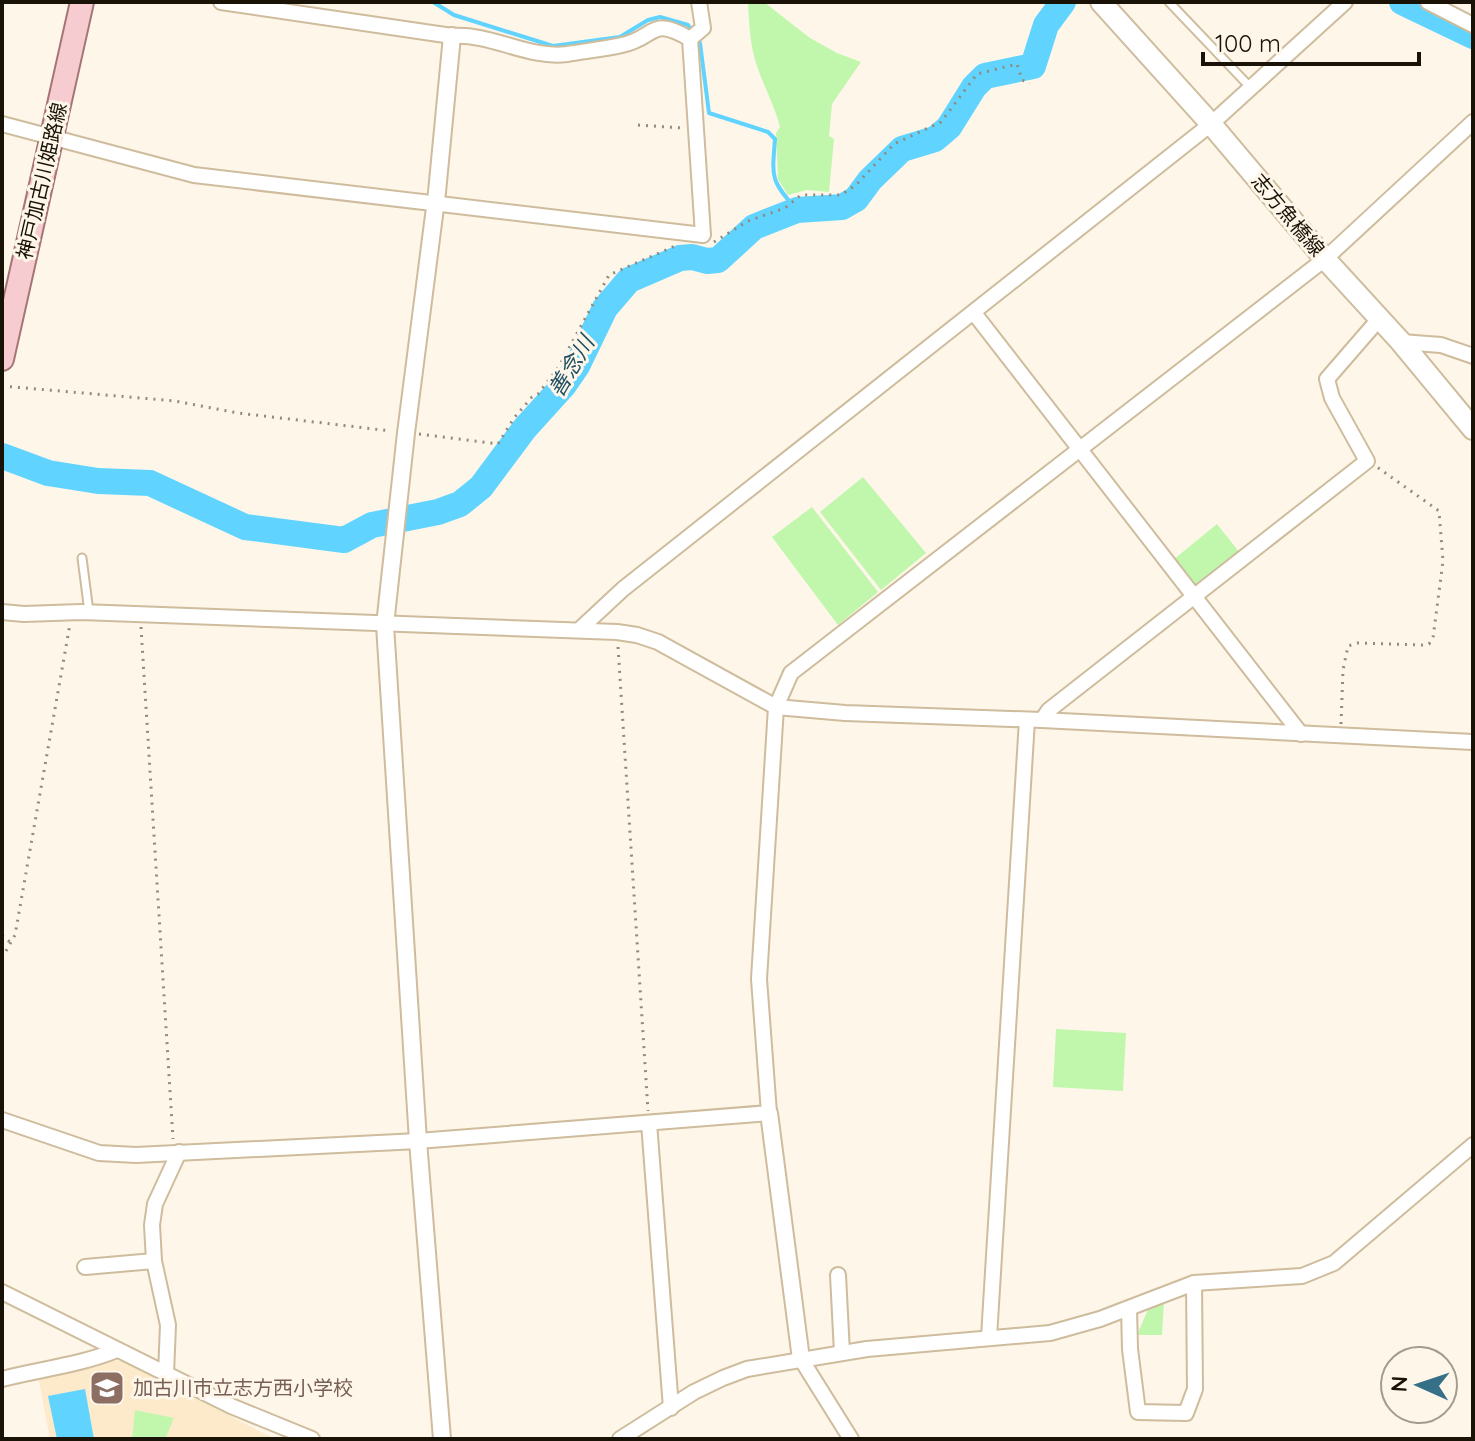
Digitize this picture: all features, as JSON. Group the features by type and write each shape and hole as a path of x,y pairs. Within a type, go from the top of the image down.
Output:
{"main road":[{"name":"神戸加古川姫路線","path":"2,359 82,2"},
{"name":"志方魚橋線","path":"1101,2 1401,342 1473,429"}],"street":[{"path":"221,2 452,36 472,35 551,55 626,44 663,28 690,39"},
{"path":"690,39 703,28 699,2"},
{"path":"579,630 635,579 1211,124 1345,2"},
{"path":"1428,2 1473,25"},
{"path":"442,1439 418,1141 385,625 452,36"},
{"path":"3,126 194,175 703,235 690,39"},
{"path":"851,1439 801,1359 769,1113 759,979 776,707 791,673 1325,259 1473,122"},
{"path":"974,313 1301,734"},
{"path":"1034,720 1367,461 1332,398 1327,379 1379,319"},
{"path":"1401,342 1441,345 1473,356"},
{"path":"2,612 89,612 617,632 658,642 776,707 845,713 1473,742"},
{"path":"989,1337 1034,720"},
{"path":"2,1120 99,1153 136,1155 418,1141 769,1113"},
{"path":"649,1123 671,1408"},
{"path":"620,1439 723,1378 747,1369 842,1353 1050,1333 1129,1309 1194,1283 1302,1276 1334,1263 1472,1151"},
{"path":"166,1374 168,1325 154,1261 153,1214 177,1153"},
{"path":"85,1267 154,1261"},
{"path":"838,1275 842,1353"},
{"path":"1129,1309 1130,1349 1138,1412 1186,1413 1195,1389 1194,1283"},
{"path":"2,1292 231,1406 312,1439"},
{"path":"2,1379 90,1361 117,1350"}],"lane":[{"path":"1169,2 1251,87"},
{"path":"82,558 89,612"}],"path":[{"path":"2,386 175,401 238,413 498,444 514,418 558,368 609,275 703,235 705,243 712,243 748,221 785,208 801,195 841,195 856,185 894,144 941,122 977,74 1017,64 1022,80 1030,83"},
{"path":"638,125 696,130"},
{"path":"1341,735 1343,670 1348,646 1358,643 1429,644 1433,638 1442,571 1439,511 1367,461"},
{"path":"2,958 15,935 70,627 69,612"},
{"path":"141,615 177,1153"},
{"path":"617,632 649,1123"},
{"path":"2,935 10,942"}],"shaded area":[{"name":"加古川市立志方西小学校","path":"113,1360 126,1362 275,1439 50,1439 38,1376 94,1367"}],"green space":[{"path":"748,2 764,2 810,38 861,62 832,104 829,136 834,139 829,192 807,190 788,195 778,179 776,133 780,127 755,58"},
{"path":"863,477 926,553 881,590 820,512"},
{"path":"812,507 878,592 838,625 772,537"},
{"path":"1217,524 1240,553 1198,587 1191,585 1173,560"},
{"path":"1056,1029 1126,1033 1123,1091 1053,1087"},
{"path":"1164,1302 1162,1335 1137,1335 1149,1307"},
{"path":"135,1410 174,1418 165,1439 132,1439"}],"water":[{"path":"85,1389 94,1439 57,1439 48,1396"}],"waterway":[{"path":"433,2 454,15 553,46 620,37 648,20 660,17 688,25 692,31"},
{"name":"善念川","path":"2,456 48,473 98,481 150,483 245,527 344,540 372,525 438,512 460,504 481,487 525,428 564,385 577,366 605,308 629,280 680,258 718,260 754,227 797,210 842,207 856,199 870,180 902,149 935,139 949,127 974,87 985,76 1033,66 1046,25 1063,2"},
{"name":"善念川","path":"1402,2 1473,36"},
{"path":"697,38 709,113 768,132 775,139 773,162 777,185 797,210"}],"place":[{"name":"加古川市立志方西小学校","path":"107,1388"}]}
